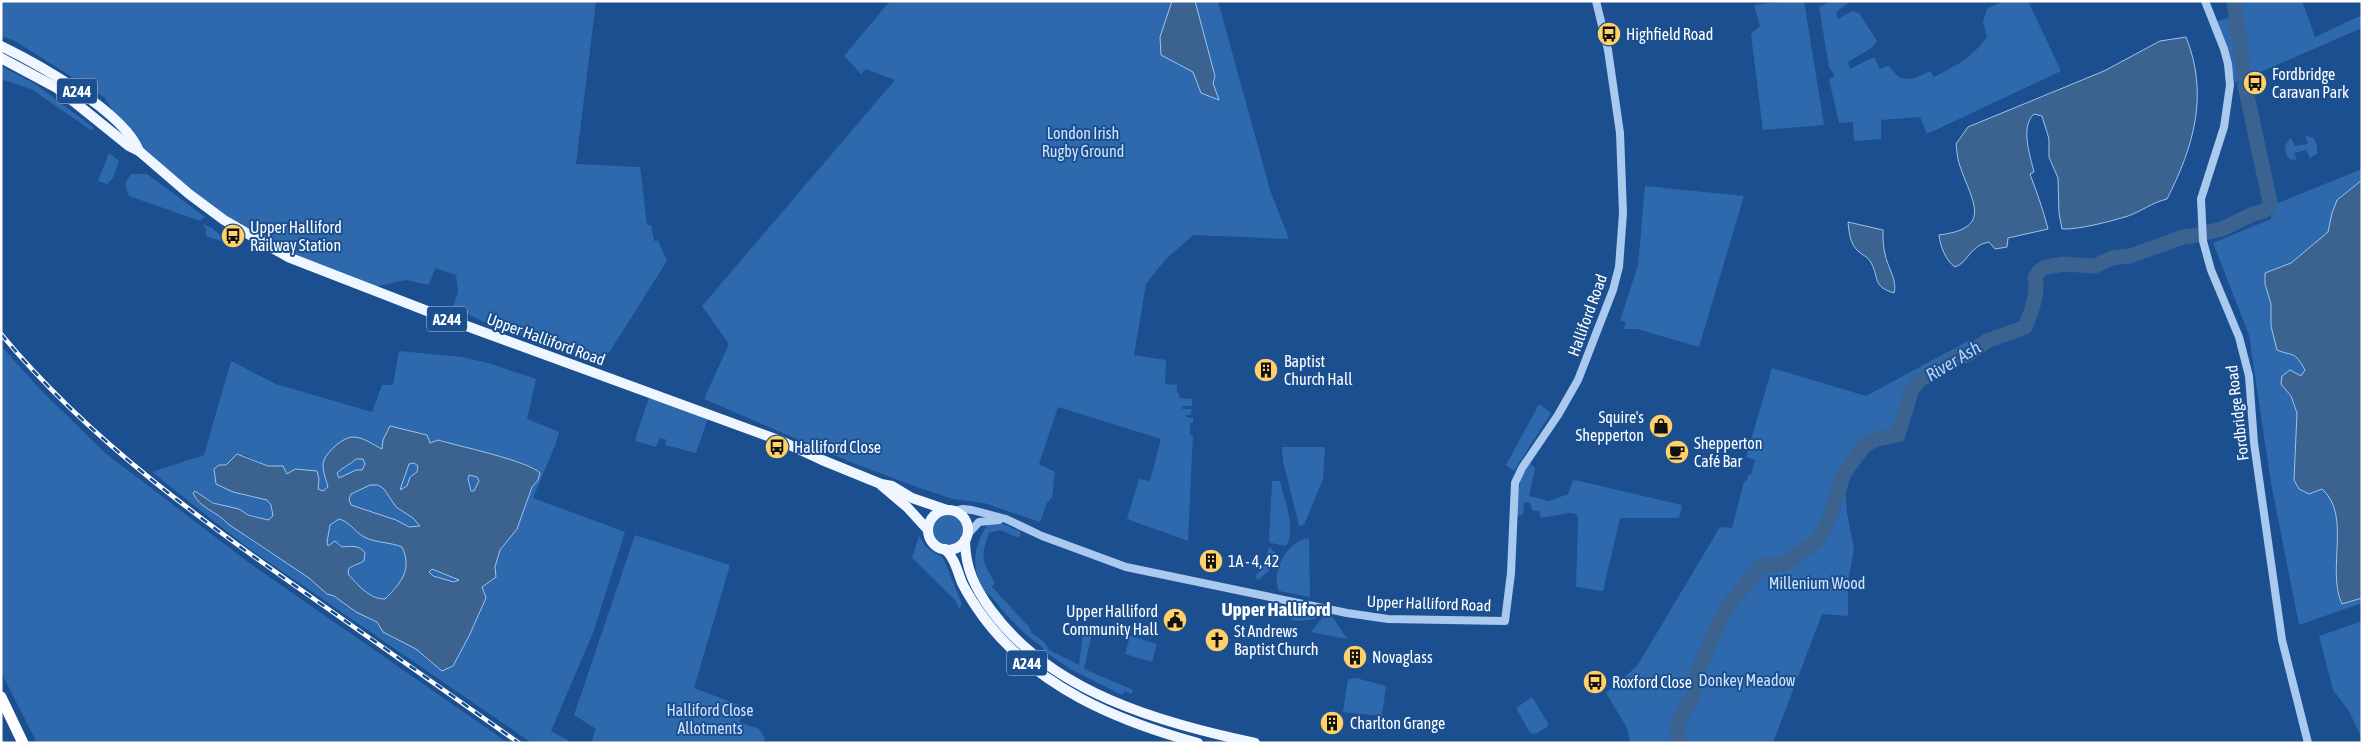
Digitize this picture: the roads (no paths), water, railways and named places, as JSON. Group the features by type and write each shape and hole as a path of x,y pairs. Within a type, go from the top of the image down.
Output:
{"highway":[{"path":"1,697 23,743"}],"main road":[{"name":"Upper Halliford Road","path":"1,46 52,74 111,116 134,139 139,151"},
{"name":"Upper Halliford Road","path":"1,58 57,88 129,146 139,151 219,217 288,258 453,321 781,441 881,484 892,486 912,498 950,511"},
{"name":"Upper Halliford Road","path":"881,484 907,507 928,530"},
{"path":"950,511 964,518 967,524 966,538 954,549 945,550 934,544 928,530 934,516 950,511"},
{"name":"A244","path":"966,538 968,569 984,601 1012,636 1044,662 1077,683 1134,710 1195,730 1255,743"},
{"name":"A244","path":"945,550 955,562 969,595 984,619 1006,643 1036,670 1072,694 1130,721 1198,743"}],"street":[{"name":"Halliford Road","path":"1505,621 1511,573 1515,483 1522,468 1558,415 1578,380 1613,290 1619,267 1623,213 1620,133 1608,50 1596,1"},
{"name":"Fordbridge Road","path":"2205,1 2224,49 2230,85 2224,127 2201,199 2203,241 2211,270 2239,337 2249,376 2254,443 2282,640 2308,743"},
{"name":"Upper Halliford Road","path":"950,511 972,510 1006,519 1108,562 1179,579 1373,618 1505,621"},
{"name":"Upper Halliford Road","path":"966,538 979,522 1006,519"}],"waterway":[{"name":"River Ash","path":"2234,1 2244,72"},
{"name":"River Ash","path":"1679,743 1677,730 1680,719 1693,695 1699,668 1726,608 1761,566 1786,563 1816,542 1829,520 1844,473 1865,445 1877,439 1898,435 1912,389 1919,381 1956,358 1967,355 1987,341 2025,327 2034,302 2035,278 2039,271 2046,267 2064,264 2095,266 2112,258 2130,256 2183,237 2222,229 2253,214 2264,211 2269,207 2270,202 2245,86"}],"railway":[{"path":"1,334 36,374 73,411 153,481 238,545 519,743"}],"place":[{"name":"Highfield Road","path":"1609,34"},
{"name":"Fordbridge Caravan Park","path":"2255,83"},
{"name":"Upper Halliford Railway Station","path":"233,236"},
{"name":"Baptist Church Hall","path":"1266,370"},
{"name":"Squire's Shepperton","path":"1661,426"},
{"name":"Halliford Close","path":"777,447"},
{"name":"Shepperton Café Bar","path":"1677,452"},
{"name":"1A - 4, 42","path":"1211,561"},
{"name":"Upper Halliford Community Hall","path":"1175,620"},
{"name":"St Andrews Baptist Church","path":"1217,640"},
{"name":"Novaglass","path":"1355,657"},
{"name":"Roxford Close","path":"1595,682"},
{"name":"Charlton Grange","path":"1332,723"}],"district":[{"name":"Upper Halliford","path":"1276,609"}],"park label":[{"name":"London Irish Rugby Ground","path":"1083,142"},
{"name":"Millenium Wood","path":"1817,583"},
{"name":"Donkey Meadow","path":"1747,680"},
{"name":"Halliford Close Allotments","path":"710,719"}]}
